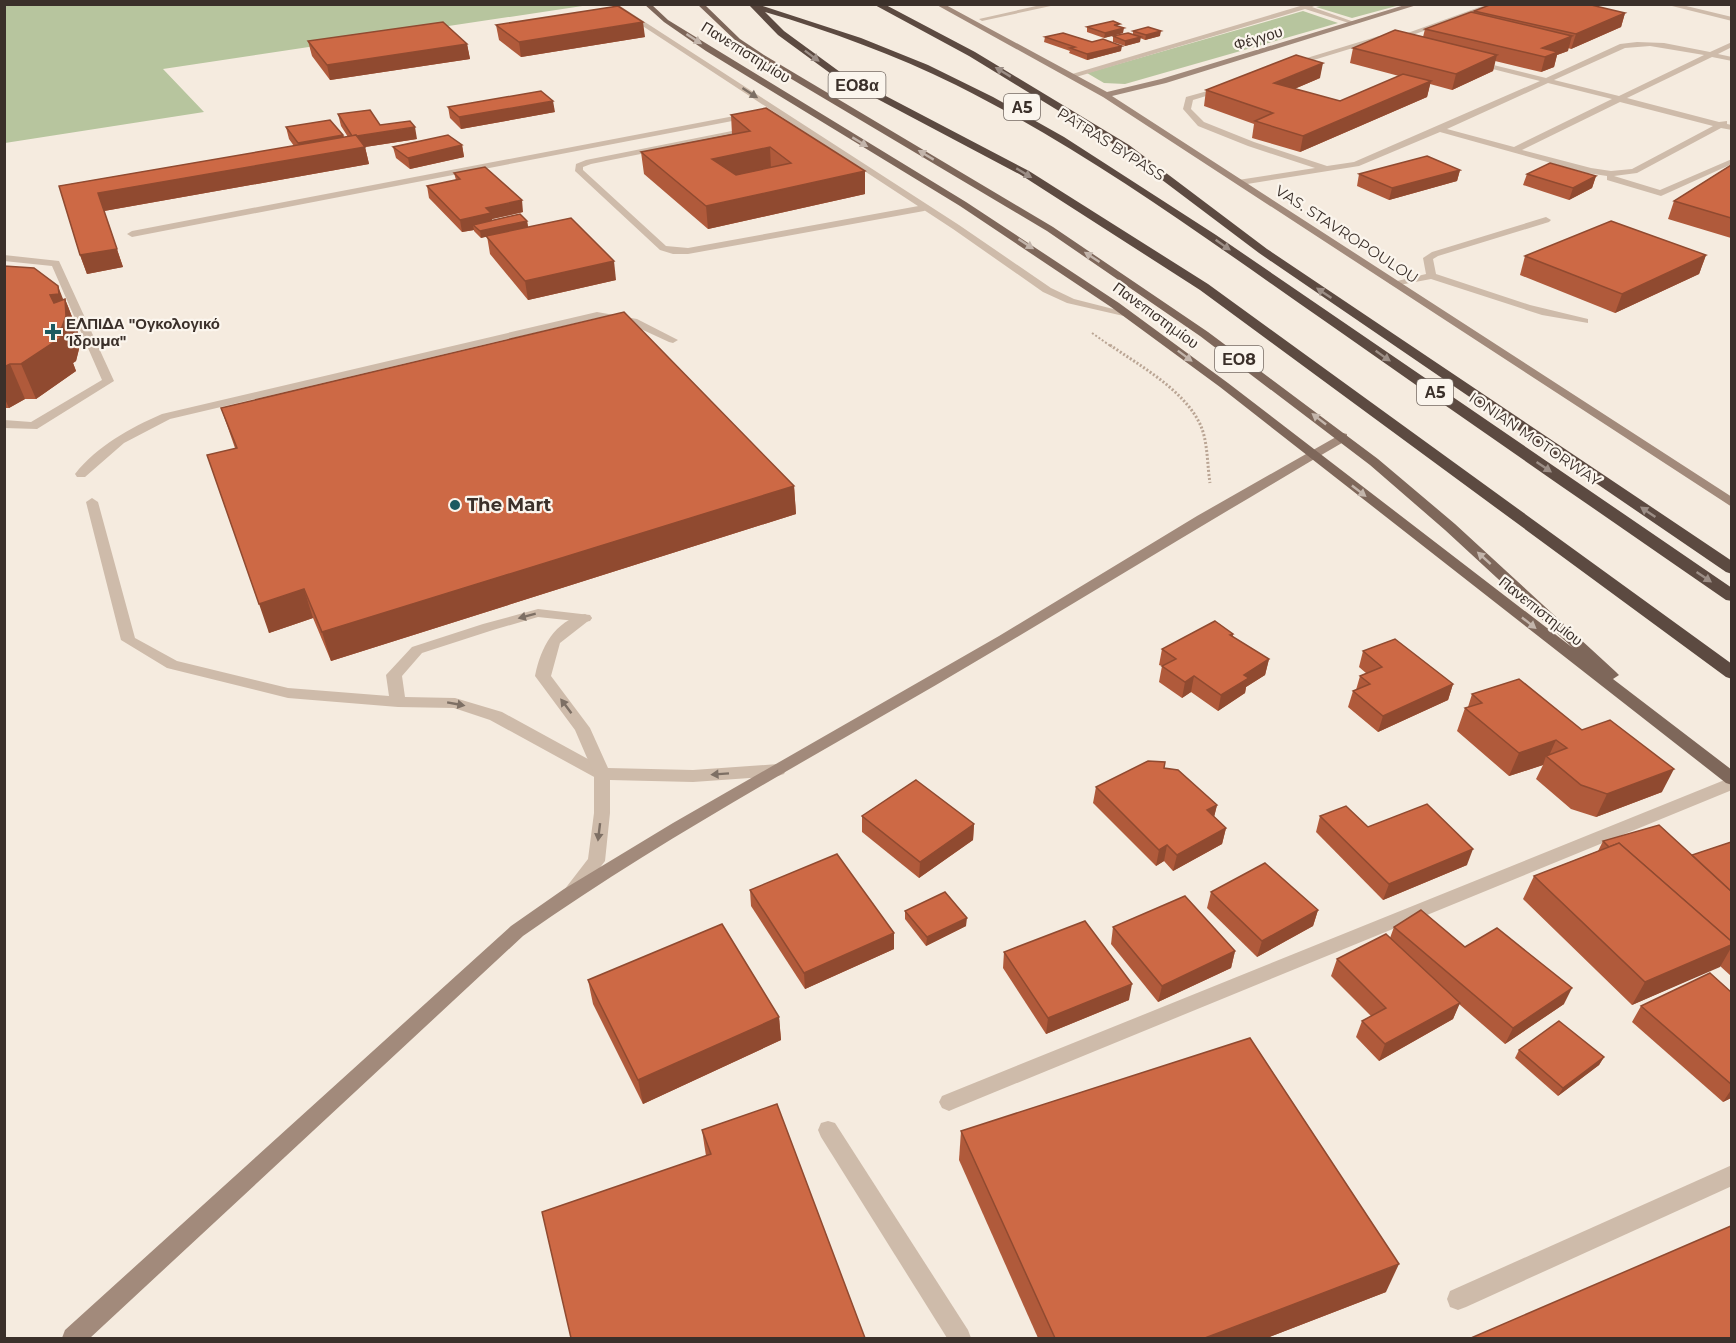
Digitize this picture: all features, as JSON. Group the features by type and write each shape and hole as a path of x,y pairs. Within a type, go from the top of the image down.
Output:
{"highway":[{"name":"PATRAS BYPASS","path":"750,4 841,33 914,63 989,98 1070,145 1139,189"},
{"name":"ΕΟ8α","path":"750,4 781,33 837,74 1024,173 1204,287 1731,673"},
{"name":"PATRAS BYPASS","path":"771,4 889,44 1000,95 1113,160 1179,205 1263,251"},
{"path":"877,4 980,58 1125,147 1263,251"},
{"name":"IONIAN MOTORWAY","path":"1139,189 1185,218 1731,596"},
{"name":"IONIAN MOTORWAY","path":"1263,251 1731,569"}],"main road":[{"name":"Πανεπιστημίου","path":"647,4 689,36 963,204 1128,314 1731,780"},
{"name":"Πανεπιστημίου","path":"700,4 738,40 760,57 1107,266 1204,334 1343,437 1450,527 1612,676 1731,780"}],"street":[{"path":"612,4 956,227 1058,296 1128,314"},
{"name":"VAS. STAVROPOULOU","path":"938,4 1073,75 1106,95 1731,503"},
{"path":"982,19 1056,4"},
{"path":"1296,4 1354,23"},
{"path":"1073,75 1316,4"},
{"name":"Φέγγου","path":"1106,95 1173,78 1416,4"},
{"path":"1391,41 1496,4"},
{"path":"1667,4 1731,20"},
{"path":"1288,66 1379,38 1402,44"},
{"path":"1515,150 1731,44"},
{"path":"1241,182 1356,164 1440,129 1616,48 1629,45 1671,46 1731,59"},
{"path":"1469,60 1731,128"},
{"path":"1233,84 1189,99 1187,109 1202,124 1251,144 1328,169"},
{"path":"132,234 776,110"},
{"path":"1590,171 1611,174 1634,171 1731,119"},
{"path":"782,123 793,121"},
{"path":"759,128 589,162 579,166 579,171 663,248 673,252 924,208"},
{"path":"1440,129 1661,193 1731,161"},
{"path":"1431,276 1428,258 1435,254 1546,220"},
{"path":"4,258 56,263 108,381 33,426 4,424"},
{"path":"1394,283 1431,276 1490,293 1550,315 1584,321"},
{"path":"81,474 121,440 139,428 166,416 597,315 633,321 673,340"},
{"path":"73,1338 517,931 570,894 1343,437"},
{"path":"92,502 128,640 172,665 288,693 398,702 455,702 496,716 602,774 693,776 778,770"},
{"path":"398,702 394,675 417,650 538,613 585,618 564,630 547,648 543,676 582,728 602,774 602,813 596,861 570,894"},
{"path":"949,1102 1731,780"},
{"path":"828,1130 960,1338"},
{"path":"1458,1299 1731,1176"}],"path":[{"path":"1084,327 1191,408 1202,427 1210,489"}],"green space":[{"path":"4,5 589,5 163,69 204,112 5,143"},
{"path":"1400,5 1352,18 1316,7"},
{"path":"1303,11 1338,23 1125,84 1104,83 1087,73"}],"building":[{"path":"1492,4 1587,4 1625,13 1576,34 1474,11"},
{"path":"618,6 643,22 519,42 496,25"},
{"path":"1471,12 1572,36 1542,48 1558,52 1545,57 1425,29"},
{"path":"1113,21 1120,24 1114,25 1124,28 1105,33 1087,27"},
{"path":"443,22 467,44 327,65 308,41"},
{"path":"1148,27 1161,31 1146,35 1133,31"},
{"path":"1395,30 1497,55 1456,74 1353,48"},
{"path":"1063,33 1092,42 1103,39 1122,46 1087,54 1070,48 1075,47 1045,37"},
{"path":"1128,33 1141,37 1125,41 1113,36"},
{"path":"1296,55 1323,63 1274,83 1340,101 1403,74 1431,81 1303,136 1255,121 1273,113 1206,90"},
{"path":"541,91 553,101 459,117 448,107"},
{"path":"766,108 865,171 706,206 641,152 750,131 731,115","holes":["770,147 791,163 736,175 712,159"]},
{"path":"370,110 380,125 410,121 415,127 352,136 338,114"},
{"path":"330,120 343,135 298,143 286,127"},
{"path":"356,135 365,147 98,193 117,249 80,255 59,186"},
{"path":"448,135 462,145 408,158 393,147"},
{"path":"1427,156 1460,170 1392,188 1359,174"},
{"path":"1550,163 1596,176 1573,188 1527,174"},
{"path":"1731,165 1731,218 1674,201"},
{"path":"485,167 522,200 486,208 491,213 460,220 427,186 460,179 454,173"},
{"path":"520,214 527,221 480,231 473,225"},
{"path":"571,218 614,261 525,281 486,236"},
{"path":"1611,221 1706,255 1622,294 1525,256"},
{"path":"4,266 34,268 58,286 59,294 50,295 54,303 65,299 66,316 62,327 53,335 62,337 21,364 10,364 4,367"},
{"path":"624,312 794,486 322,632 304,589 259,604 207,455 237,448 221,408"},
{"path":"1215,621 1233,634 1230,635 1269,659 1244,675 1249,678 1221,695 1194,676 1185,682 1162,666 1176,659 1162,649"},
{"path":"1395,639 1453,684 1383,716 1353,691 1370,684 1360,676 1382,667 1363,651"},
{"path":"1519,679 1582,730 1610,720 1674,769 1607,794 1581,785 1546,756 1567,748 1556,740 1519,753 1465,708 1482,703 1472,694"},
{"path":"1148,761 1165,762 1164,768 1178,770 1217,805 1207,810 1226,828 1177,855 1167,845 1159,850 1096,787"},
{"path":"916,780 974,824 920,862 862,816"},
{"path":"1427,804 1473,849 1389,884 1320,816 1346,806 1368,827"},
{"path":"1659,825 1731,891 1731,941 1619,843 1609,847 1603,841"},
{"path":"1731,842 1731,891 1692,855"},
{"path":"1619,843 1731,941 1731,945 1645,982 1534,876"},
{"path":"837,854 894,933 804,973 750,890"},
{"path":"1265,863 1318,910 1262,941 1211,892"},
{"path":"945,892 967,918 927,937 905,911"},
{"path":"1185,896 1235,951 1162,986 1113,927"},
{"path":"1421,910 1465,947 1497,928 1572,988 1513,1028 1394,927"},
{"path":"1085,921 1132,984 1048,1018 1004,952"},
{"path":"722,924 779,1017 638,1080 588,980"},
{"path":"1386,934 1460,1003 1385,1044 1362,1021 1386,1008 1337,959"},
{"path":"1710,973 1731,992 1731,1084 1641,1006"},
{"path":"1559,1021 1604,1057 1563,1088 1519,1050"},
{"path":"1250,1038 1399,1264 1205,1338 1055,1338 961,1131"},
{"path":"777,1104 865,1338 571,1338 542,1212 711,1154 702,1130"},
{"path":"1731,1226 1731,1338 1471,1338"}],"place":[{"name":"ΕΛΠΙΔΑ \"Ογκολογικό Ίδρυμα\"","path":"53,332"},
{"name":"The Mart","path":"455,505"}]}
